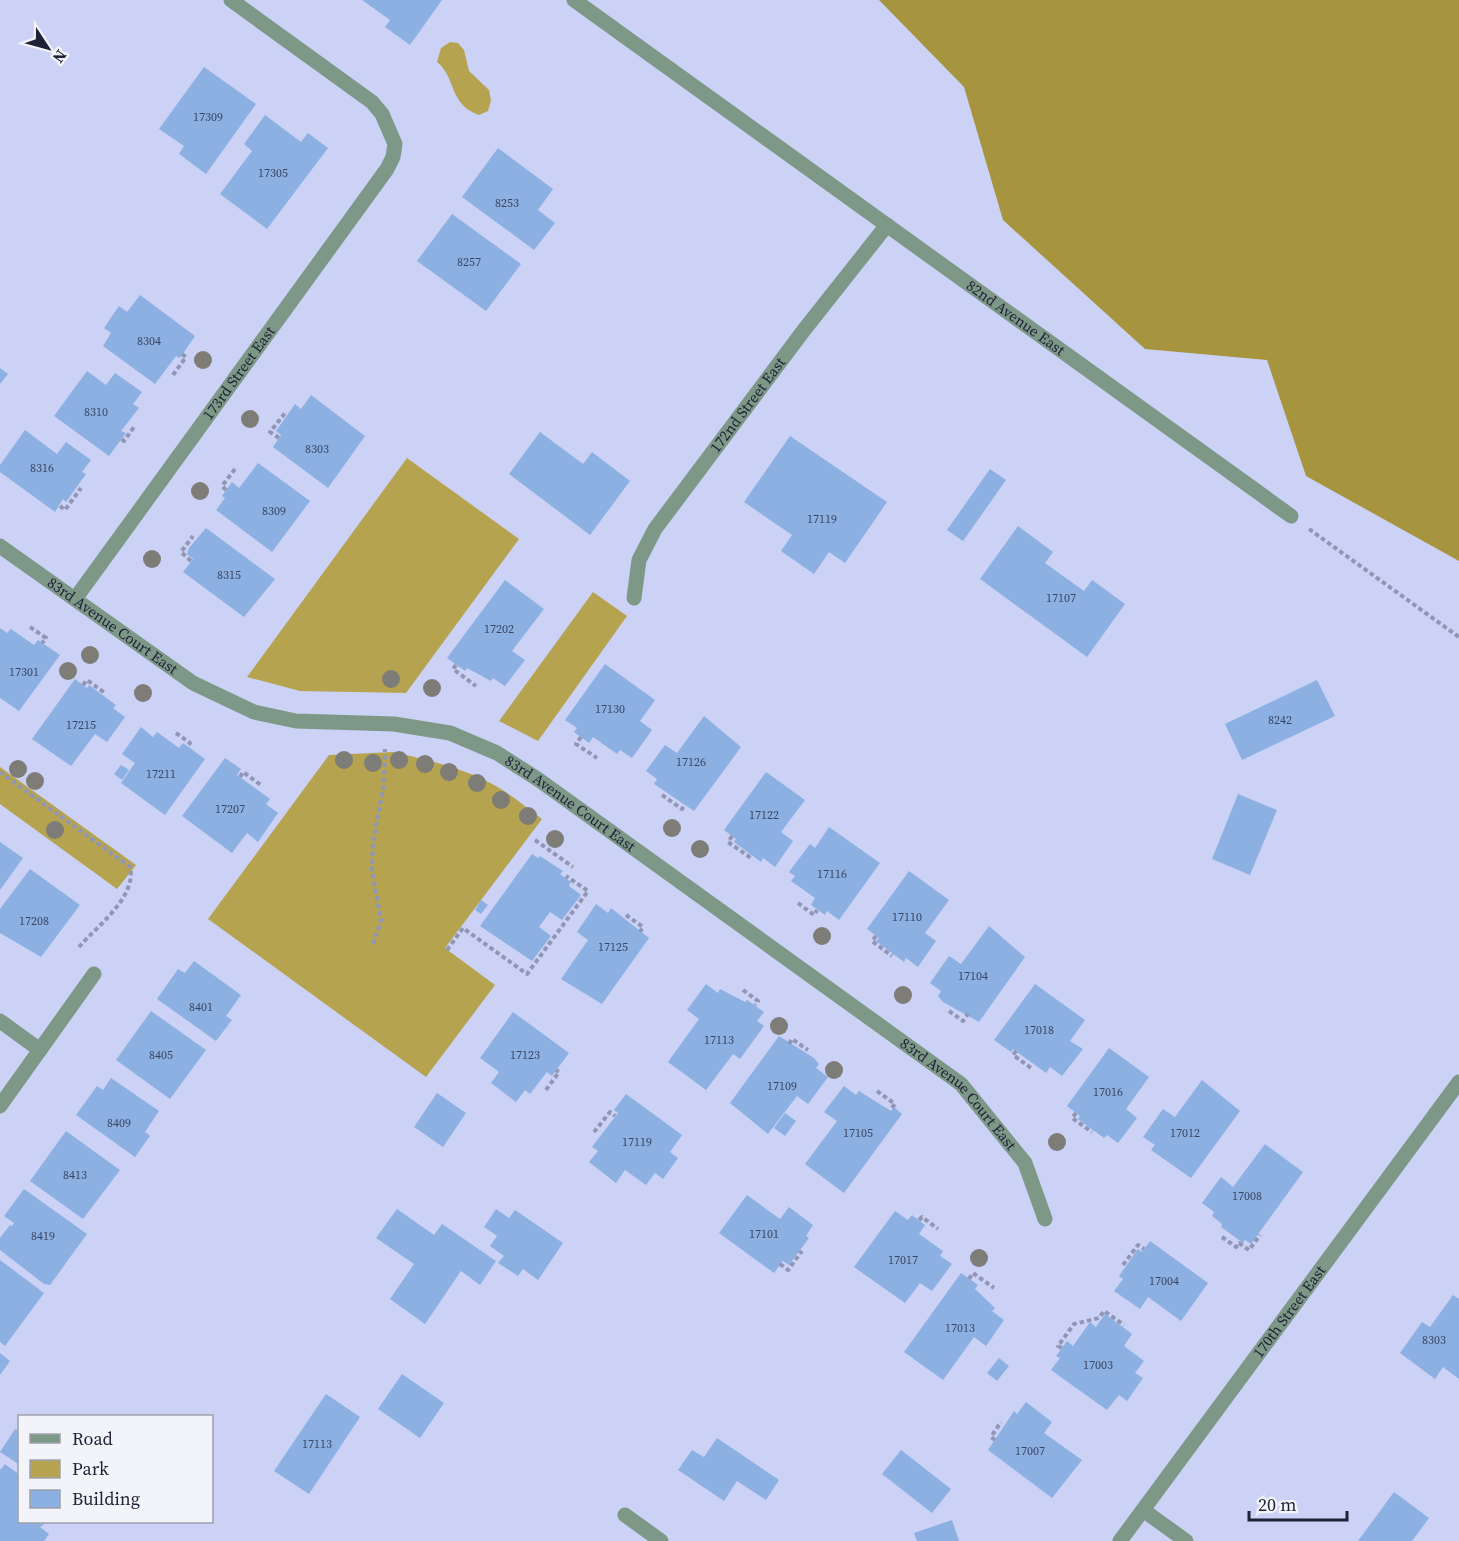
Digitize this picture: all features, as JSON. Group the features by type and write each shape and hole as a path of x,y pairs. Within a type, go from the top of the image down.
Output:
{"street":[{"name":"173rd Street East","path":"75,599 393,158 394,144 386,121 372,102 231,0"},
{"name":"82nd Avenue East","path":"574,0 1291,516"},
{"name":"172nd Street East","path":"634,598 639,560 655,529 804,330 887,225"},
{"name":"83rd Avenue Court East","path":"0,546 193,683 254,712 296,721 394,724 450,733 497,753 539,780 961,1084 1025,1163 1045,1218"},
{"path":"0,1106 94,974"},
{"path":"0,1021 40,1050"},
{"name":"170th Street East","path":"1120,1541 1459,1082"},
{"path":"1143,1510 1186,1541"},
{"path":"625,1515 661,1541"}],"path":[{"path":"173,375 186,357 182,354"},
{"path":"279,438 270,432 285,413"},
{"path":"122,439 124,441 134,427"},
{"path":"226,490 222,486 235,469"},
{"path":"60,506 64,510 81,488"},
{"path":"1291,516 1459,637"},
{"path":"191,561 181,552 193,536"},
{"path":"30,627 46,638 42,643"},
{"path":"456,665 453,669 476,686"},
{"path":"83,685 87,680 105,693"},
{"path":"176,733 190,742 187,746"},
{"path":"581,737 576,744 597,758"},
{"path":"373,944 381,920 372,871 373,843 384,783 385,749"},
{"path":"0,772 130,867 132,876 127,890 79,947"},
{"path":"240,777 243,772 261,785"},
{"path":"663,795 682,809 685,804"},
{"path":"732,836 728,842 751,858"},
{"path":"535,840 573,867"},
{"path":"447,950 463,928 527,974 588,891 566,876"},
{"path":"798,903 814,915 817,910"},
{"path":"626,915 643,927 640,932"},
{"path":"876,936 872,941 892,956"},
{"path":"742,990 758,1001 755,1005"},
{"path":"949,1011 963,1021 968,1014"},
{"path":"789,1044 792,1039 808,1050"},
{"path":"1016,1051 1013,1055 1030,1068"},
{"path":"546,1090 559,1072 556,1070"},
{"path":"877,1091 895,1104 890,1110"},
{"path":"594,1132 610,1112 615,1116"},
{"path":"1076,1113 1072,1118 1092,1132"},
{"path":"918,1220 922,1217 938,1229"},
{"path":"1222,1237 1236,1247 1240,1242 1249,1250 1260,1235"},
{"path":"1123,1265 1138,1245 1144,1249"},
{"path":"780,1264 788,1270 802,1251"},
{"path":"969,1279 973,1273 994,1288"},
{"path":"1062,1348 1058,1346 1074,1324 1099,1318 1104,1311 1124,1325"},
{"path":"994,1440 991,1437 1001,1422"}],"green space":[{"path":"450,42 458,43 464,50 469,71 489,90 491,100 488,111 479,115 462,104 457,98 448,75 437,62 441,48"},
{"path":"407,458 519,539 406,693 300,691 247,677"},
{"path":"593,592 627,616 538,741 499,721"},
{"path":"393,752 446,765 471,774 508,793 542,819 445,948 495,985 426,1077 208,919 329,755"},
{"path":"0,767 136,865 117,889 0,804"}],"shaded area":[{"path":"879,0 1459,0 1459,561 1306,476 1267,360 1145,349 1003,220 964,87"}],"building":[{"path":"362,0 442,0 410,45 385,27 390,20"},
{"path":"204,67 256,104 206,174 179,154 184,146 159,129"},
{"path":"265,115 301,142 308,133 328,148 267,229 220,194 252,151 244,144"},
{"path":"498,148 553,189 538,210 555,223 534,250 462,197"},
{"path":"452,214 521,264 486,311 417,261"},
{"path":"140,295 195,336 180,358 176,356 155,384 103,346 111,333 104,328 119,306 127,312"},
{"path":"0,368 8,374 0,384"},
{"path":"87,371 106,385 115,373 142,392 133,404 139,408 121,431 126,433 109,456 54,416"},
{"path":"311,395 365,436 328,488 273,447 281,435 276,431 295,404 301,409"},
{"path":"25,430 57,454 66,442 91,460 82,472 86,474 66,502 63,499 55,512 0,472 0,465"},
{"path":"540,432 583,464 592,452 630,481 590,535 509,474"},
{"path":"790,436 887,502 845,563 829,552 814,574 781,551 792,535 744,502"},
{"path":"258,463 310,501 272,552 216,510 225,498 222,496 232,482 239,488"},
{"path":"990,469 1006,480 963,541 947,530"},
{"path":"1018,526 1053,552 1045,563 1084,591 1092,580 1125,604 1087,657 980,579"},
{"path":"206,528 275,579 244,617 183,572 193,559 187,554 189,548"},
{"path":"505,580 544,609 512,651 525,660 505,686 493,678 491,681 467,668 465,671 447,658"},
{"path":"0,628 7,633 11,629 34,645 38,640 60,655 19,711 0,698"},
{"path":"605,664 655,700 640,721 652,730 632,758 620,750 617,754 593,737 589,743 574,732 577,728 565,720"},
{"path":"75,679 87,688 89,685 116,705 113,708 125,717 107,742 95,734 71,766 32,739"},
{"path":"1317,680 1335,716 1242,760 1225,724"},
{"path":"704,716 741,747 694,811 654,784 657,779 646,771 665,745 677,753"},
{"path":"141,727 153,737 157,732 179,748 183,743 205,759 165,815 121,783 135,763 122,754"},
{"path":"225,758 241,769 237,775 270,799 266,804 278,813 258,842 247,833 232,853 182,816"},
{"path":"121,765 129,770 122,780 114,774"},
{"path":"766,772 805,800 781,832 793,841 775,867 763,858 761,862 734,842 736,839 724,830"},
{"path":"1238,794 1277,810 1250,875 1212,859"},
{"path":"829,827 880,863 839,920 827,911 825,915 811,905 815,898 791,881 795,876 789,872 810,844 815,848"},
{"path":"0,842 23,858 0,890"},
{"path":"532,854 538,858 540,856 563,871 560,874 571,882 569,886 581,895 562,920 550,912 539,927 551,936 532,961 480,926"},
{"path":"30,869 80,905 41,957 0,933 0,909"},
{"path":"909,871 949,900 925,933 936,941 918,967 906,958 904,962 876,941 879,938 867,929"},
{"path":"481,900 488,905 481,914 475,910"},
{"path":"596,904 608,913 611,908 649,938 602,1004 561,979 588,940 577,932"},
{"path":"989,926 1025,957 979,1022 943,1002 938,996 941,991 930,983 949,956 961,964"},
{"path":"194,961 241,995 226,1016 232,1020 216,1041 157,999 178,969 185,973"},
{"path":"706,984 718,993 720,989 745,1002 747,1000 764,1012 757,1021 764,1026 740,1059 733,1054 706,1090 668,1062 699,1019 687,1010"},
{"path":"1035,984 1085,1020 1070,1041 1083,1049 1062,1076 1050,1067 1046,1073 1013,1049 1011,1052 994,1040"},
{"path":"151,1011 206,1050 170,1099 116,1060"},
{"path":"513,1012 569,1053 552,1076 547,1072 530,1094 525,1090 516,1102 491,1083 499,1072 480,1058"},
{"path":"779,1036 814,1058 819,1064 816,1068 828,1077 808,1104 797,1096 768,1134 730,1103"},
{"path":"1109,1048 1149,1077 1126,1109 1137,1118 1118,1143 1107,1135 1104,1138 1078,1119 1080,1116 1067,1106"},
{"path":"111,1078 159,1111 145,1132 150,1136 135,1157 76,1115 97,1086 103,1090"},
{"path":"1202,1080 1240,1111 1191,1178 1151,1150 1155,1145 1143,1137 1163,1109 1175,1117"},
{"path":"844,1086 856,1095 859,1091 891,1111 894,1107 902,1114 844,1193 805,1164 837,1121 824,1112"},
{"path":"437,1093 466,1113 443,1147 414,1127"},
{"path":"626,1094 682,1135 670,1152 678,1158 663,1179 655,1173 646,1185 625,1170 616,1183 589,1162 598,1151 592,1147 618,1113 614,1110"},
{"path":"785,1113 796,1121 785,1136 774,1128"},
{"path":"66,1131 120,1170 83,1219 30,1181"},
{"path":"1265,1144 1303,1172 1251,1244 1245,1240 1243,1243 1221,1227 1222,1224 1212,1216 1214,1212 1202,1203 1221,1177 1233,1187"},
{"path":"24,1189 87,1234 50,1285 44,1284 0,1250 0,1238 14,1223 4,1216"},
{"path":"747,1195 780,1219 789,1207 813,1225 806,1236 809,1238 789,1265 783,1261 774,1273 719,1233"},
{"path":"397,1209 434,1235 442,1224 496,1261 480,1285 461,1271 425,1324 390,1299 414,1264 376,1238"},
{"path":"496,1209 509,1218 515,1210 563,1243 538,1280 523,1269 518,1276 498,1263 504,1256 490,1246 497,1236 484,1227"},
{"path":"895,1211 908,1220 912,1215 925,1225 919,1234 943,1251 940,1256 952,1264 932,1291 920,1283 905,1303 854,1267"},
{"path":"1150,1241 1208,1283 1181,1321 1148,1297 1140,1309 1114,1291 1123,1279 1119,1276 1138,1249 1142,1252"},
{"path":"0,1260 44,1293 5,1346 0,1342"},
{"path":"961,1273 978,1285 975,1289 995,1308 992,1311 1004,1320 986,1346 974,1337 943,1380 904,1352"},
{"path":"1453,1295 1459,1299 1459,1379 1443,1367 1435,1379 1400,1353 1422,1322 1430,1327"},
{"path":"1105,1314 1132,1334 1124,1346 1144,1361 1135,1373 1143,1378 1127,1401 1119,1395 1107,1410 1051,1370 1060,1358 1056,1356 1067,1341 1073,1346 1090,1322 1096,1327"},
{"path":"0,1353 10,1361 0,1375"},
{"path":"999,1358 1009,1366 997,1381 987,1373"},
{"path":"402,1374 444,1403 420,1438 378,1409"},
{"path":"326,1394 360,1417 309,1494 274,1471"},
{"path":"1026,1402 1052,1422 1044,1433 1082,1460 1052,1498 988,1450 1014,1411 1017,1414"},
{"path":"15,1429 18,1431 18,1464 0,1452"},
{"path":"717,1438 779,1480 766,1500 737,1481 724,1501 678,1470 692,1450 704,1457"},
{"path":"901,1450 951,1489 932,1513 882,1474"},
{"path":"5,1464 18,1474 18,1523 46,1523 40,1527 49,1534 44,1541 0,1541 0,1470"},
{"path":"1394,1492 1429,1518 1412,1541 1358,1541"},
{"path":"952,1520 959,1541 917,1541 914,1533"}]}
